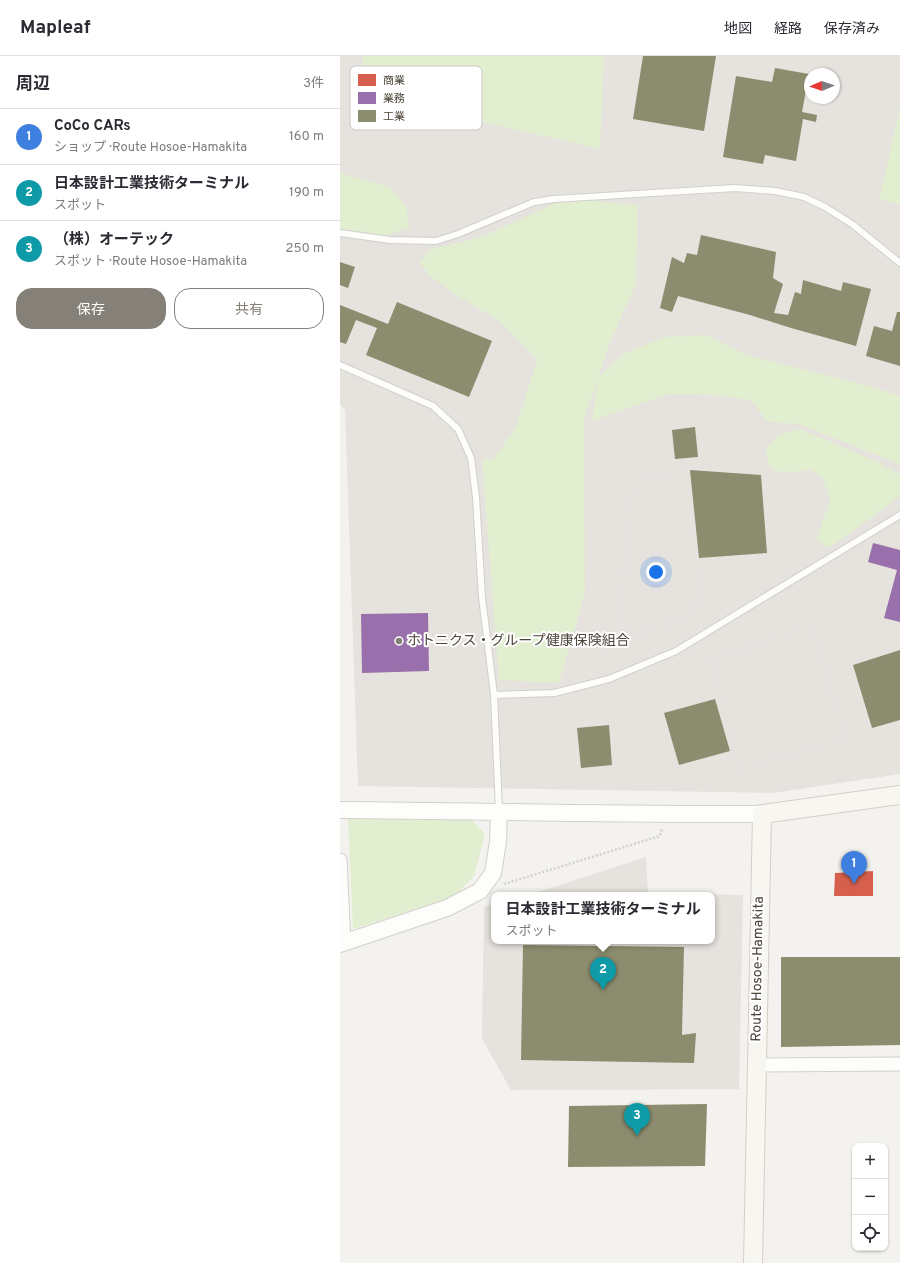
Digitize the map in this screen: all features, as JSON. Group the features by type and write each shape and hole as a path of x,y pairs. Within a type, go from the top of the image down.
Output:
{"main road":[{"path":"762,814 900,795"},
{"name":"Route Hosoe-Hamakita","path":"753,1263 762,814"}],"street":[{"path":"340,810 499,811 668,815 762,814"},
{"path":"340,860 342,943 447,908 480,891 493,873 498,842 499,811"},
{"path":"756,1066 900,1064"}],"lane":[{"path":"340,233 390,240 436,241 458,234 534,202 554,199 735,188 775,191 804,197 852,224 900,263"},
{"path":"340,364 433,406 458,429 471,458 476,497 482,597 494,695 499,811"},
{"path":"494,695 554,693 609,680 676,651 900,515"}],"path":[{"path":"480,891 660,836 668,815"}],"shaded area":[{"path":"340,56 900,56 900,774 773,793 358,786 345,410 340,405"},
{"path":"690,470 702,595 692,616 616,642 634,481"},
{"path":"811,625 846,739 739,769 710,661"},
{"path":"646,857 648,892 538,892"},
{"path":"715,894 743,895 739,1089 511,1090 482,1039 484,907 491,905 491,944 715,944"}],"green space":[{"path":"363,56 604,56 600,149 482,122 482,66 362,66"},
{"path":"900,109 900,205 879,199"},
{"path":"340,173 390,187 406,207 410,227 377,239 340,233"},
{"path":"566,198 638,205 636,284 611,340 598,378 623,354 665,337 707,335 747,355 870,386 900,396 900,464 798,424 768,422 750,400 712,395 669,394 592,421 597,381 584,418 585,593 559,683 499,680 482,459 493,460 516,427 537,360 501,322 459,297 432,278 420,263 429,250 484,236"},
{"path":"800,429 876,461 900,475 900,496 829,548 816,540 830,501 823,478 810,469 799,472 776,471 768,464 766,447 779,435"},
{"path":"470,818 485,834 474,876 454,897 353,929 348,819"}],"building: 商業":[{"path":"873,871 873,896 834,896 835,873"}],"building: 業務":[{"path":"873,543 900,550 900,622 884,618 897,570 868,562"},
{"path":"428,613 429,671 362,673 361,614"}],"building: 工業":[{"path":"643,56 716,56 704,131 633,119"},
{"path":"775,68 804,73 804,101 802,112 817,115 816,122 803,119 796,161 765,155 763,164 723,157 736,76 772,82"},
{"path":"701,235 776,252 773,278 783,284 774,313 788,315 795,292 801,294 803,280 841,291 843,282 871,289 856,346 678,296 672,312 660,308 672,257 684,263 687,253 697,255"},
{"path":"340,262 355,267 348,288 340,285"},
{"path":"397,302 492,341 469,397 366,355 377,328 356,320 346,344 340,342 340,305 388,324"},
{"path":"897,312 900,312 900,366 866,356 874,326 892,331"},
{"path":"695,427 698,457 675,459 672,430"},
{"path":"690,470 761,475 767,553 699,558"},
{"path":"900,650 900,720 872,728 853,665"},
{"path":"715,699 730,751 679,765 664,713"},
{"path":"609,725 612,765 581,768 577,728"},
{"path":"523,945 684,947 682,1035 696,1033 694,1063 521,1060"},
{"path":"781,957 900,957 900,1045 781,1047"},
{"path":"707,1104 705,1166 568,1167 569,1106"}],"place":[{"name":"ホトニクス・グループ健康保険組合","path":"399,641"},
{"name":"CoCo CARs","path":"854,884"},
{"name":"日本設計工業技術ターミナル","path":"603,990"},
{"name":"（株）オーテック","path":"637,1136"}]}
